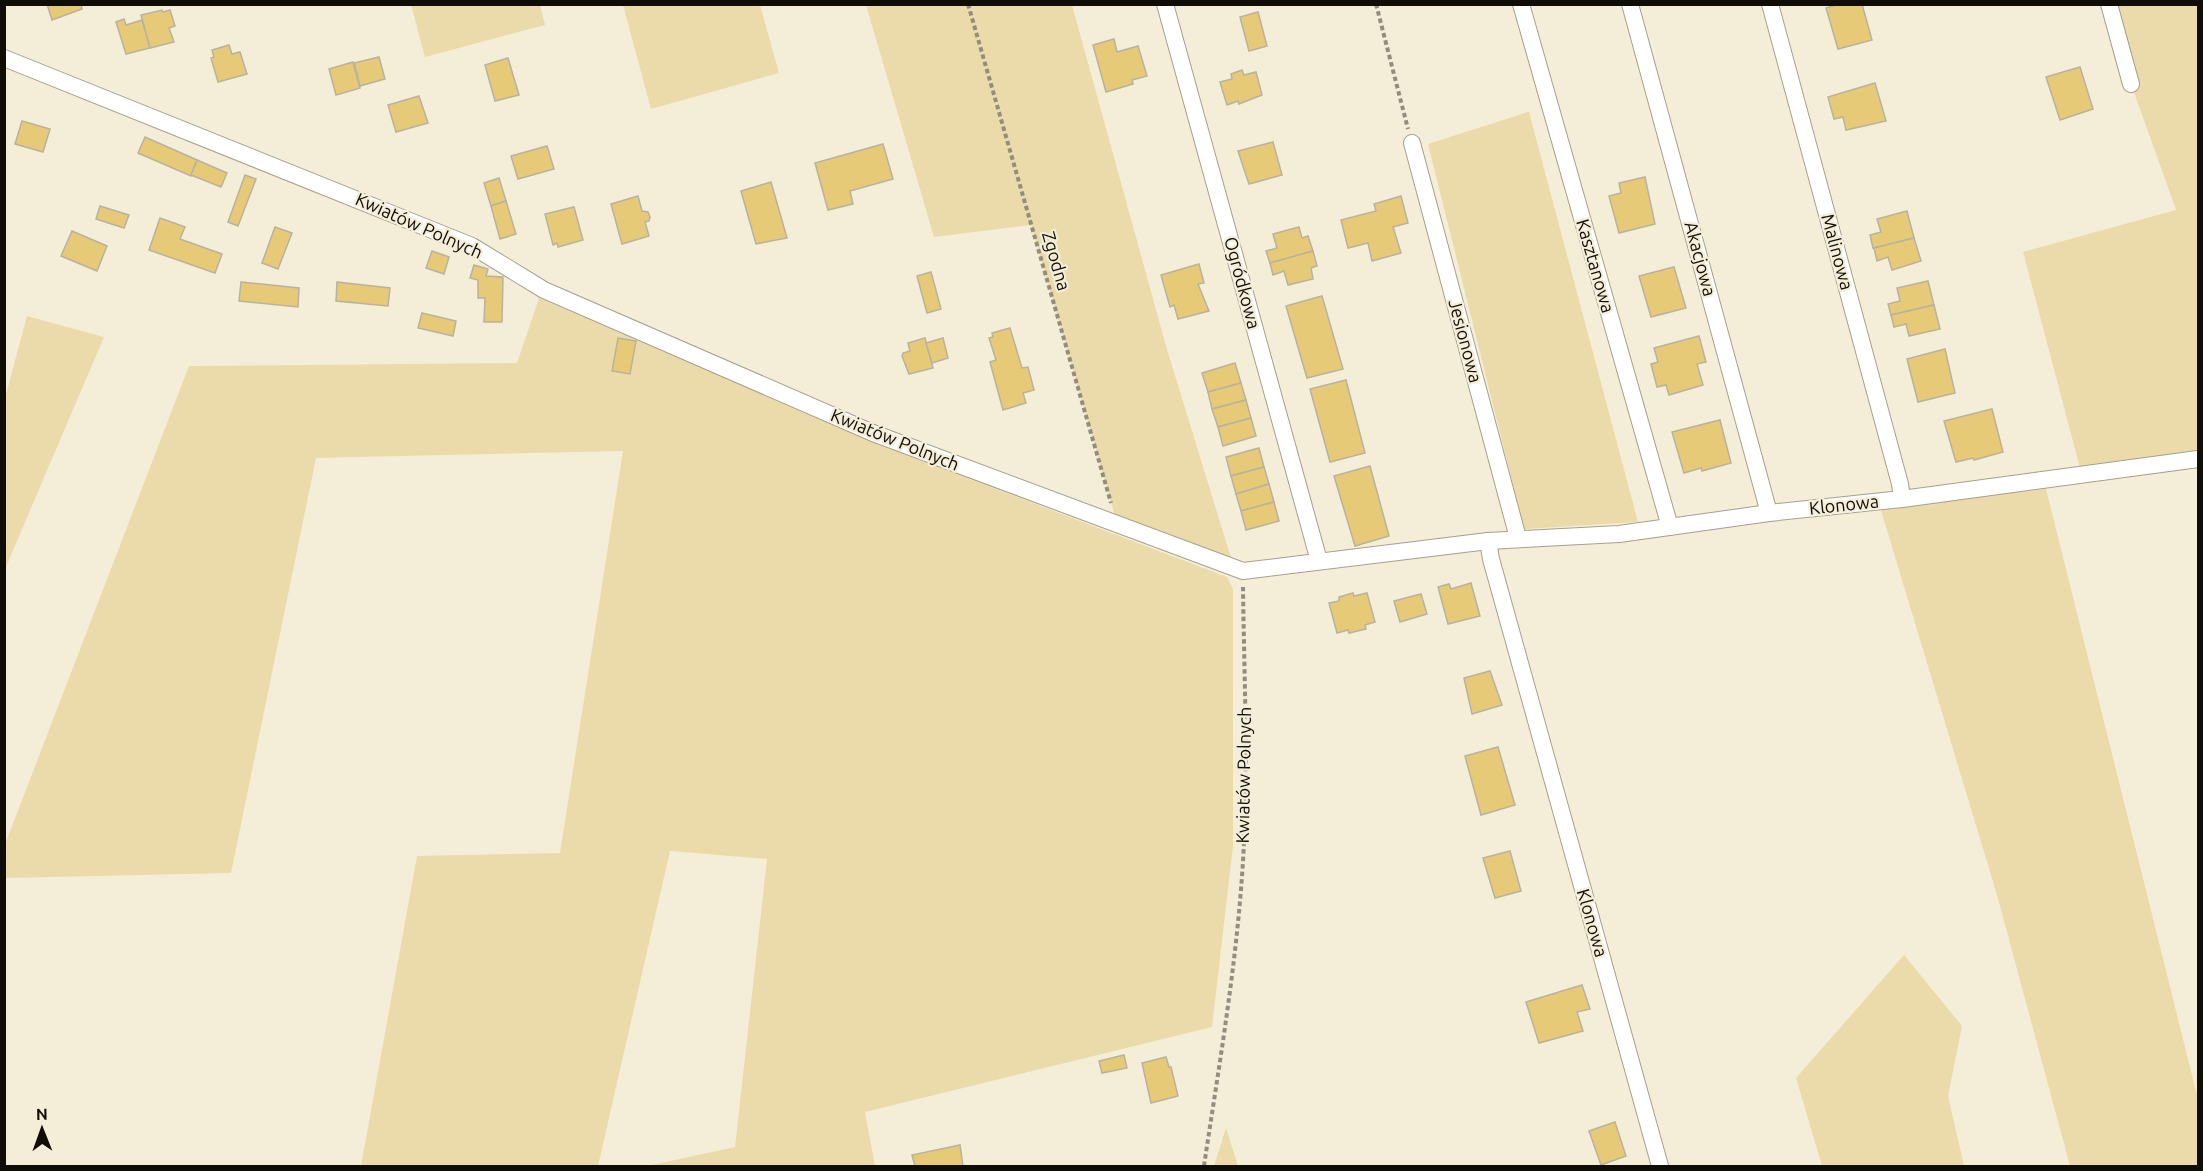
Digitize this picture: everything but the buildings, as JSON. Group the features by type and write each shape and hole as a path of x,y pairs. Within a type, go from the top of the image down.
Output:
{"street":[{"name":"Ogródkowa","path":"1165,4 1319,561"},
{"name":"Kasztanowa","path":"1521,4 1670,527"},
{"name":"Akacjowa","path":"1630,4 1769,513"},
{"name":"Malinowa","path":"1770,4 1900,484 1902,499"},
{"path":"2109,4 2131,84"},
{"name":"Kwiatów Polnych","path":"4,58 472,246 544,290 873,433 1243,571"},
{"name":"Jesionowa","path":"1412,143 1518,538"},
{"name":"Klonowa","path":"1243,571 1518,538 1619,534 2199,459"},
{"name":"Klonowa","path":"1488,541 1491,559 1660,1167"}],"path":[{"name":"Zgodna","path":"968,4 1117,524"},
{"path":"1376,4 1412,143"},
{"name":"Kwiatów Polnych","path":"1204,1167 1231,986 1244,843 1243,571"}],"shaded area":[{"path":"411,5 540,5 545,25 425,57"},
{"path":"623,5 760,5 779,73 651,109"},
{"path":"866,5 1072,5 1166,346 1231,558 1115,516 1031,225 934,237"},
{"path":"2109,5 2198,5 2198,453 2080,468 2023,252 2176,210 2131,84"},
{"path":"1529,112 1638,522 1524,529 1428,144"},
{"path":"539,298 870,441 1227,577 1233,589 1233,846 1212,1027 865,1112 875,1166 647,1166 735,1147 767,859 670,851 598,1166 361,1166 417,856 560,853 623,451 316,458 231,873 5,878 4,847 189,366 517,363"},
{"path":"27,316 104,337 5,569 5,398"},
{"path":"2046,489 2198,1099 2198,1166 2070,1166 1997,895 1880,507"},
{"path":"1904,955 1962,1026 1948,1096 1964,1166 1822,1166 1796,1078"},
{"path":"1226,1128 1238,1166 1214,1166"}]}
